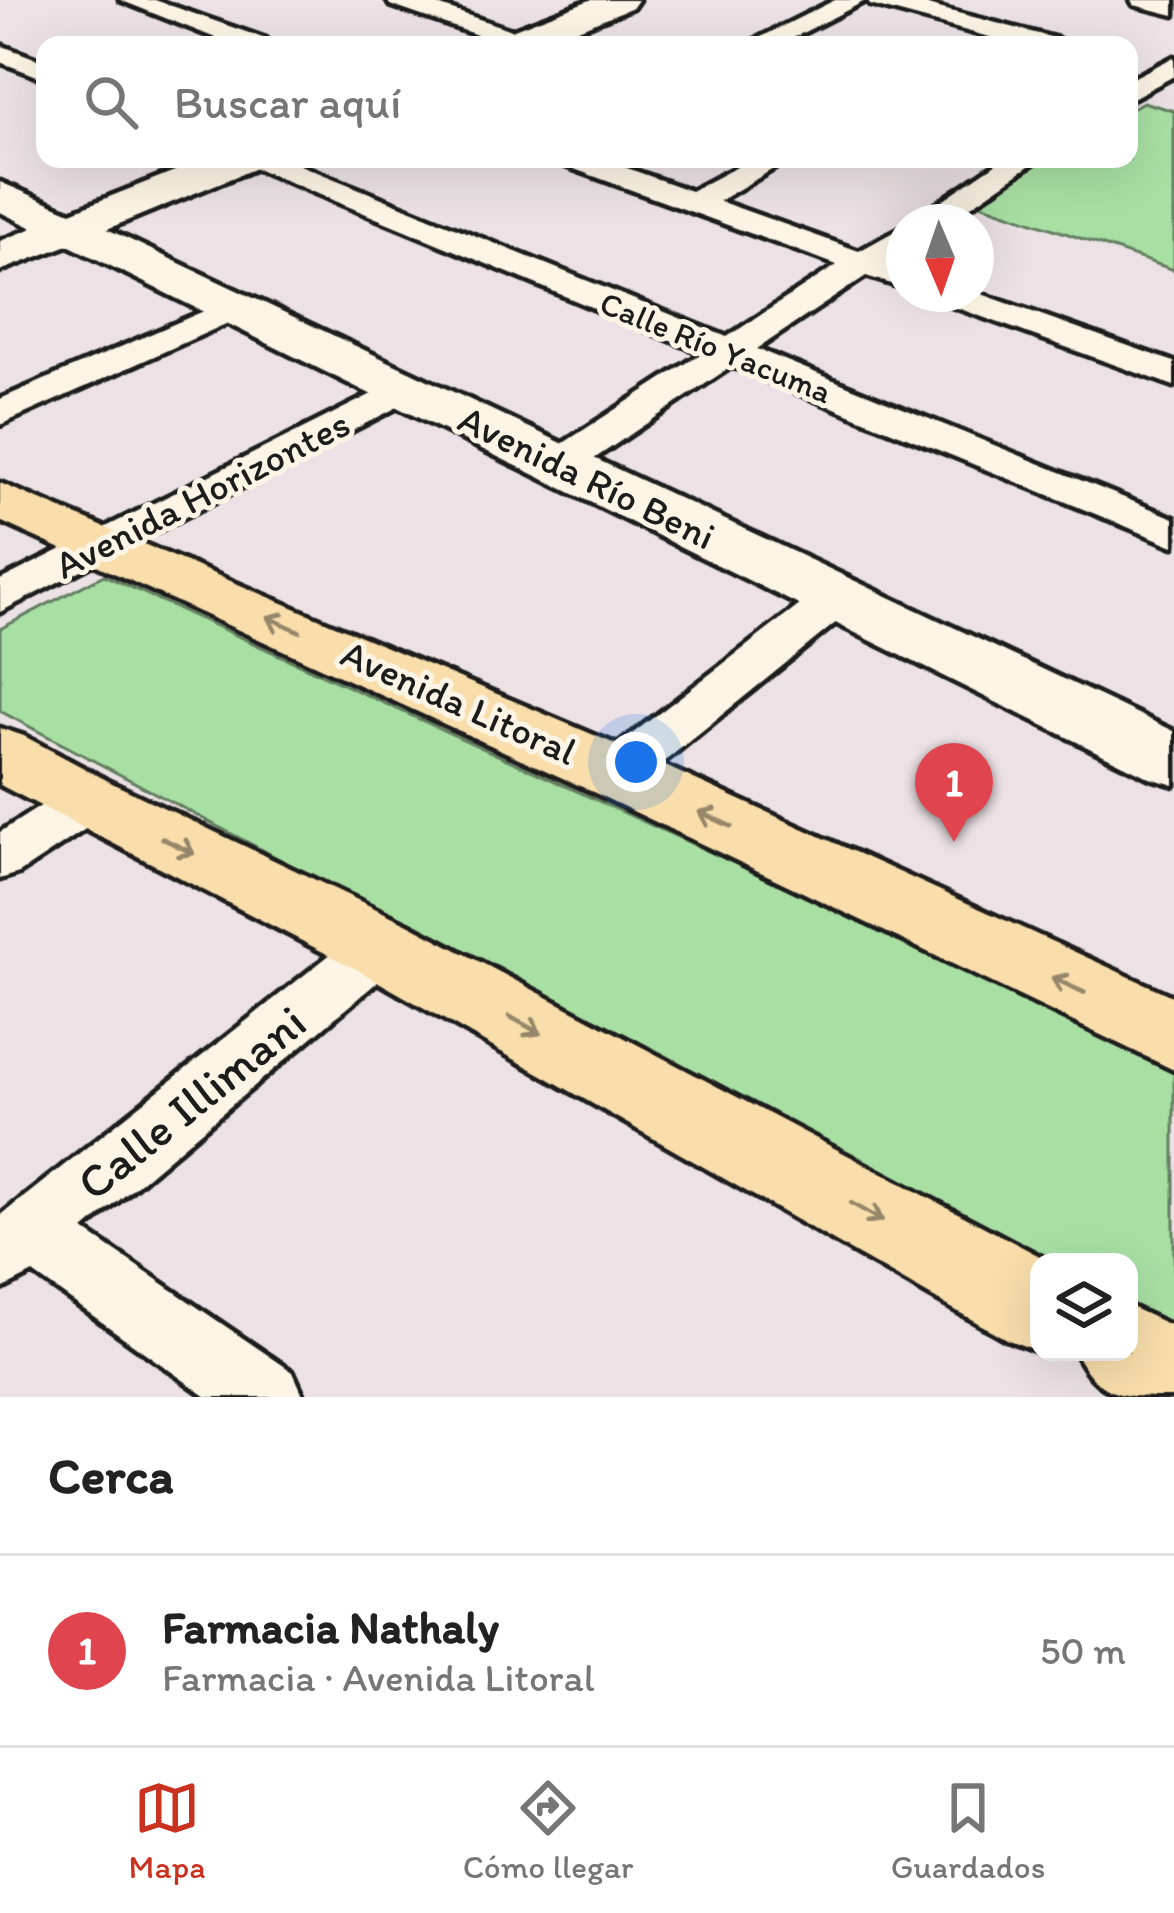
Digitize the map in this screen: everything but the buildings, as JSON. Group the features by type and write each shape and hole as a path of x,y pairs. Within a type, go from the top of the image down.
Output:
{"main road":[{"name":"Avenida Litoral","path":"0,500 616,773 1174,1035"},
{"path":"0,753 88,802 381,946 1030,1301"}],"street":[{"path":"131,0 232,36"},
{"path":"399,0 496,36"},
{"path":"527,36 620,0"},
{"path":"777,36 855,0"},
{"path":"879,0 991,36"},
{"path":"1143,0 1174,8"},
{"path":"0,52 36,67"},
{"path":"0,256 219,168"},
{"name":"Calle Río Yacuma","path":"281,168 1174,532"},
{"path":"599,168 886,271"},
{"path":"693,202 758,168"},
{"path":"954,204 1010,168"},
{"name":"Avenida Río Beni","path":"0,194 1174,760"},
{"path":"559,464 886,247"},
{"path":"0,413 235,308"},
{"path":"994,310 1174,375"},
{"name":"Avenida Horizontes","path":"0,598 404,389"},
{"path":"616,773 838,598"},
{"path":"0,858 88,802"},
{"name":"Calle Illimani","path":"16,1245 381,946"},
{"path":"16,1245 268,1397"}],"green space":[{"path":"1143,102 1174,111 1174,270 994,209 994,204 971,201 1028,168 1138,168 1138,105"},
{"path":"104,575 1174,1064 1174,1333 1138,1315 1138,1253 1030,1253 1030,1257 0,711 0,629"}],"place":[{"name":"Farmacia Nathaly","path":"954,842"}]}
